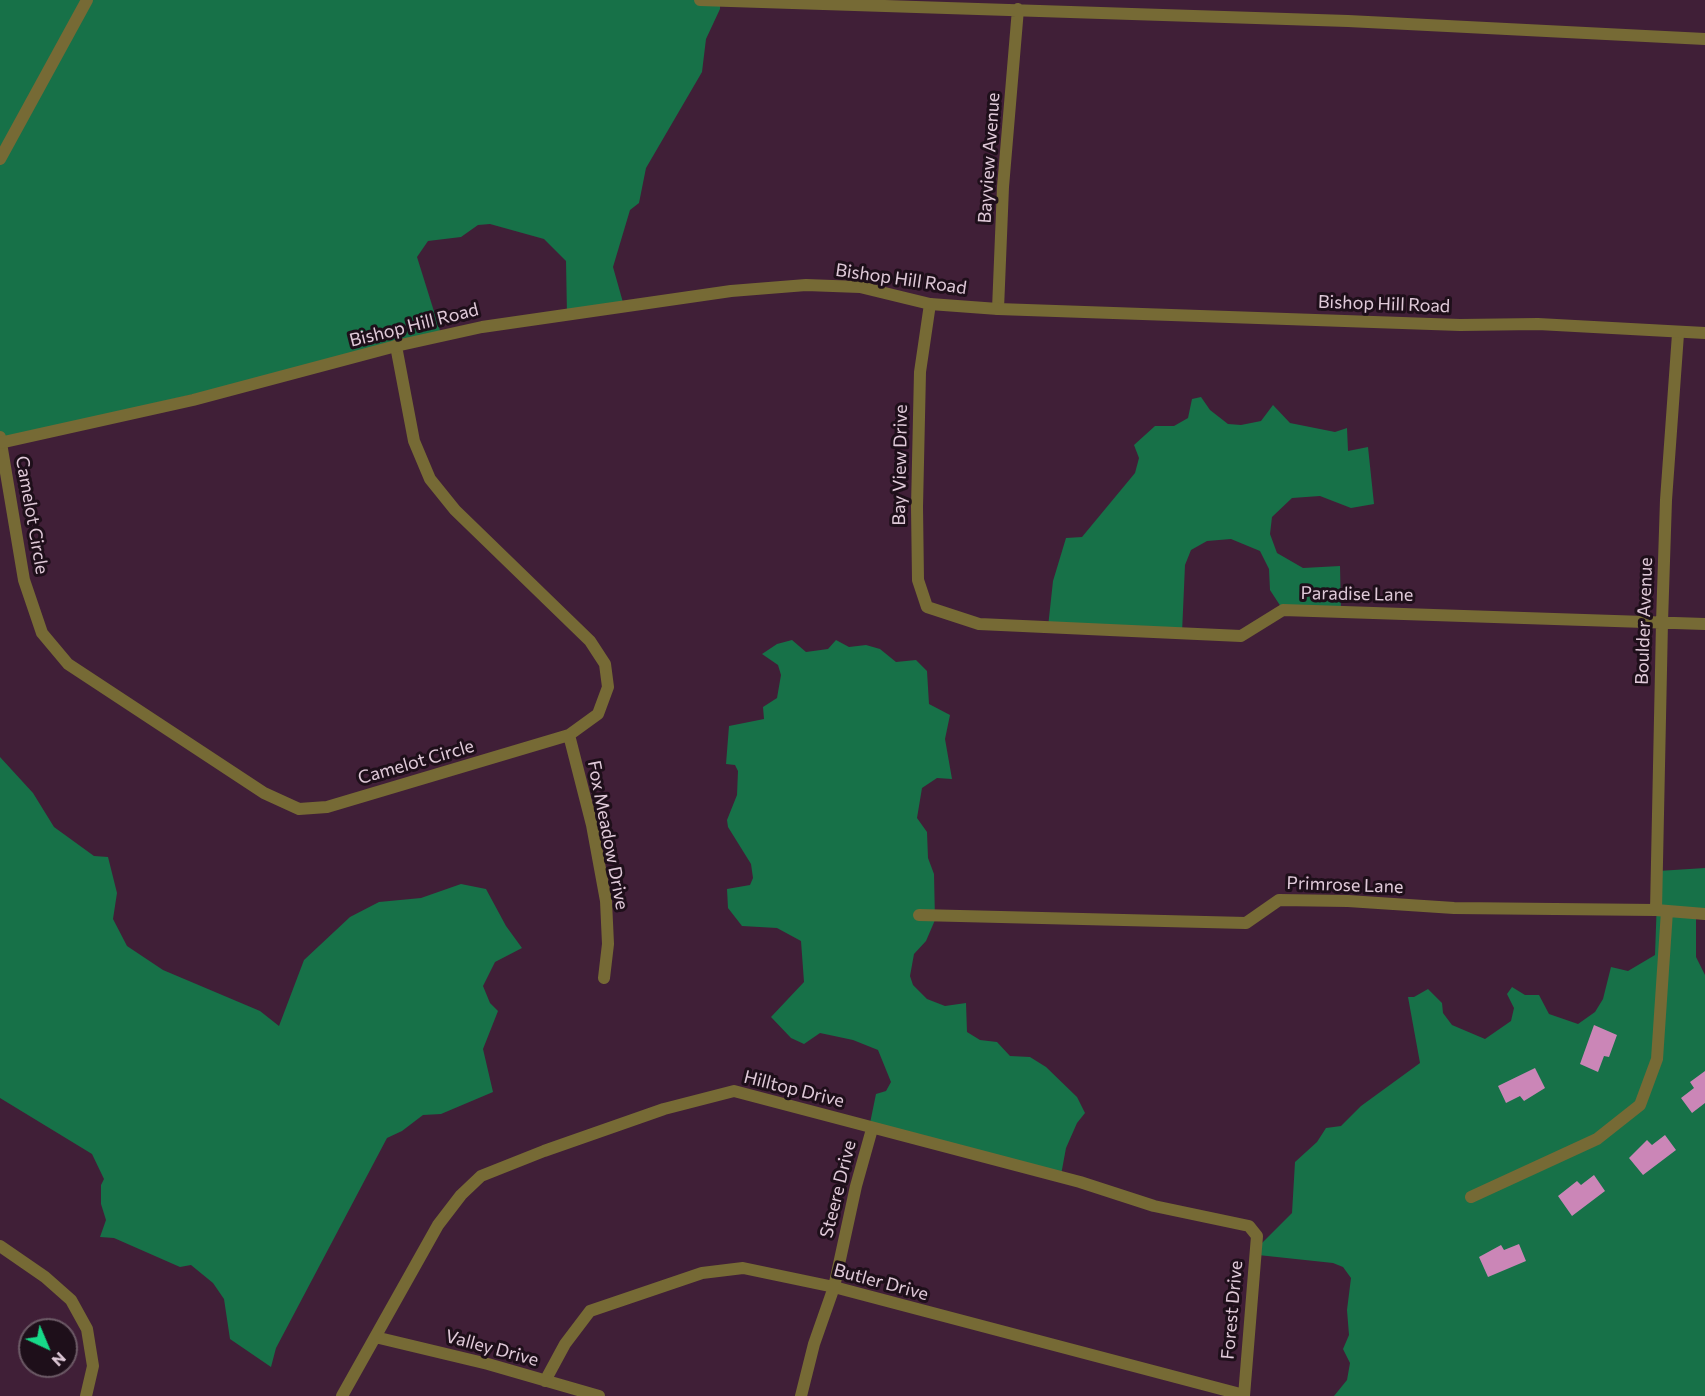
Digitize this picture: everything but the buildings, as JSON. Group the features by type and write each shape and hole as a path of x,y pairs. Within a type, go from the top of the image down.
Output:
{"street":[{"path":"0,159 87,0"},
{"path":"700,0 1348,21 1705,39"},
{"name":"Bayview Avenue","path":"998,309 1003,187 1018,9"},
{"name":"Bishop Hill Road","path":"0,441 193,400 396,346 535,318 731,291 806,285 860,287 930,304 998,309 1460,325 1538,324 1678,334 1705,333"},
{"name":"Bay View Drive","path":"930,304 920,372 918,580 927,607 945,613"},
{"name":"Boulder Avenue","path":"1471,1197 1597,1139 1640,1105 1657,1059 1662,911 1662,622 1666,500 1678,334"},
{"name":"Camelot Circle","path":"0,441 24,580 42,633 68,664 264,793 299,809 327,807 569,735 598,714 608,687 605,664 590,642 455,510 430,478 414,441 396,346"},
{"name":"Paradise Lane","path":"945,613 979,624 1241,636 1283,610 1705,624"},
{"name":"Fox Meadow Drive","path":"569,735 592,825 606,901 608,944 604,978"},
{"name":"Primrose Lane","path":"919,915 1246,923 1279,900 1348,901 1454,908 1662,911 1705,914"},
{"name":"Hilltop Drive","path":"342,1396 438,1225 461,1195 482,1176 544,1151 664,1109 734,1090 820,1112 872,1129 1080,1182 1154,1206 1251,1228"},
{"name":"Steere Drive","path":"801,1396 814,1344 834,1287 856,1186 872,1129"},
{"name":"Forest Drive","path":"1244,1395 1257,1236 1251,1228"},
{"path":"0,1246 45,1277 71,1300 87,1329 93,1366 86,1396"},
{"name":"Butler Drive","path":"545,1381 565,1344 590,1311 702,1273 743,1268 834,1287 1244,1395"},
{"name":"Valley Drive","path":"375,1338 599,1396"}],"green space":[{"path":"0,0 720,0 720,9 706,39 702,72 646,168 639,203 630,210 613,267 624,306 567,315 566,261 544,239 490,224 478,225 461,237 428,241 417,257 442,337 0,439"},
{"path":"1201,397 1210,410 1228,424 1241,425 1261,421 1273,405 1290,423 1335,432 1347,428 1348,451 1368,447 1374,504 1351,508 1320,496 1292,498 1272,517 1270,534 1277,553 1303,568 1340,566 1341,612 1283,610 1270,590 1269,569 1260,551 1231,539 1207,541 1191,550 1185,565 1182,633 1048,627 1053,581 1066,538 1082,537 1135,473 1139,458 1134,445 1155,426 1174,426 1188,418 1192,399"},
{"path":"792,640 806,652 828,649 836,640 849,647 866,645 880,649 896,662 916,660 927,671 929,704 950,715 945,739 952,779 937,778 922,788 917,818 927,832 928,858 934,874 935,920 926,941 914,954 910,976 913,985 927,999 945,1006 966,1003 967,1032 980,1040 997,1042 1010,1056 1030,1057 1046,1067 1077,1097 1085,1113 1077,1123 1066,1148 1061,1175 869,1128 876,1094 886,1091 891,1082 878,1050 853,1040 820,1033 804,1044 791,1038 771,1017 804,982 801,941 777,928 742,926 728,908 727,889 750,885 753,878 751,864 728,827 727,820 737,795 738,771 735,765 726,764 729,726 764,719 763,707 777,698 781,675 778,665 762,654 777,644"},
{"path":"0,757 33,793 54,827 94,856 108,857 117,893 113,919 127,946 163,970 260,1011 279,1026 304,960 350,917 379,902 421,898 461,884 486,889 506,926 522,948 495,962 483,986 490,1003 498,1011 483,1049 493,1092 441,1114 423,1115 402,1131 387,1138 276,1348 271,1367 230,1339 224,1299 213,1283 191,1265 180,1267 114,1238 100,1237 106,1220 101,1204 101,1185 104,1179 92,1154 0,1098"},
{"path":"1705,868 1705,915 1696,918 1696,957 1705,975 1705,1396 1334,1396 1347,1380 1350,1363 1343,1349 1349,1335 1347,1310 1351,1278 1343,1267 1333,1263 1258,1255 1257,1248 1292,1213 1295,1162 1317,1142 1326,1128 1341,1126 1361,1106 1420,1063 1408,997 1414,997 1428,989 1442,1003 1443,1013 1452,1025 1485,1039 1511,1021 1514,1008 1507,994 1512,987 1525,995 1539,995 1549,1014 1578,1024 1595,1012 1603,999 1611,967 1628,971 1655,955 1658,871"}]}
